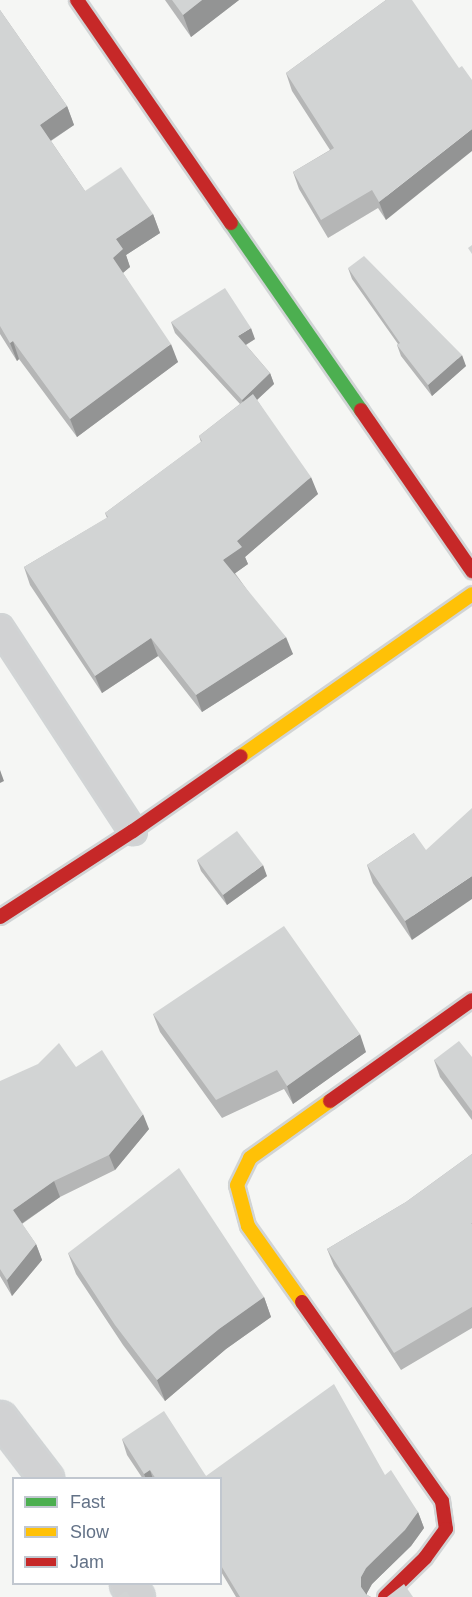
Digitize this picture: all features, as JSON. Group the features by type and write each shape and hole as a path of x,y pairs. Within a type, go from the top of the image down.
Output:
{"street":[{"path":"77,0 472,571"},
{"path":"0,916 133,831 472,594"},
{"path":"385,1597 425,1558 446,1529 442,1501 248,1226 237,1185 250,1158 472,1000"},
{"path":"0,1418 44,1477"},
{"path":"128,1585 137,1597"}],"lane":[{"path":"0,628 133,831"}],"building":[{"path":"172,0 202,0 183,15"},
{"path":"386,0 412,0 459,68 462,66 472,80 472,129 379,202 372,190 321,220 293,172 334,148 286,73"},
{"path":"0,10 67,106 40,125 85,191 121,167 153,214 116,239 123,249 113,258 171,344 70,419 13,341 10,343 0,326"},
{"path":"364,256 462,355 428,385 397,345 400,343 348,268"},
{"path":"225,288 251,328 238,336 270,373 242,400 171,322"},
{"path":"253,394 311,477 237,541 242,547 223,560 286,637 196,695 151,638 95,676 24,567 108,517 105,513 202,441 199,436"},
{"path":"472,808 472,876 405,921 367,865 414,833 426,850"},
{"path":"237,831 263,865 223,895 197,860"},
{"path":"284,926 360,1034 287,1086 277,1070 216,1100 153,1014"},
{"path":"459,1041 472,1057 472,1111 434,1060"},
{"path":"59,1043 76,1067 102,1050 143,1114 109,1155 54,1181 13,1210 36,1244 7,1280 0,1269 0,1081 38,1064"},
{"path":"472,1154 472,1307 394,1353 327,1249 406,1202"},
{"path":"179,1168 264,1297 219,1329 157,1380 115,1325 68,1253"},
{"path":"334,1384 385,1475 391,1470 418,1512 405,1530 366,1568 361,1577 361,1587 371,1597 240,1597 222,1567 222,1477 155,1477 150,1470 144,1474 122,1439 164,1411 206,1476"},
{"path":"404,1584 413,1597 387,1597"},
{"path":"127,1592 130,1597 118,1597"}],"traffic: fast":[{"path":"231,223 361,410"}],"traffic: slow":[{"path":"241,756 472,594"},
{"path":"302,1302 248,1226 237,1185 250,1158 330,1101"}],"traffic: jam":[{"path":"77,0 231,223"},
{"path":"361,410 472,571"},
{"path":"0,917 133,831 241,756"},
{"path":"330,1101 472,1000"},
{"path":"302,1302 442,1501 446,1529 425,1558 385,1597"}]}
